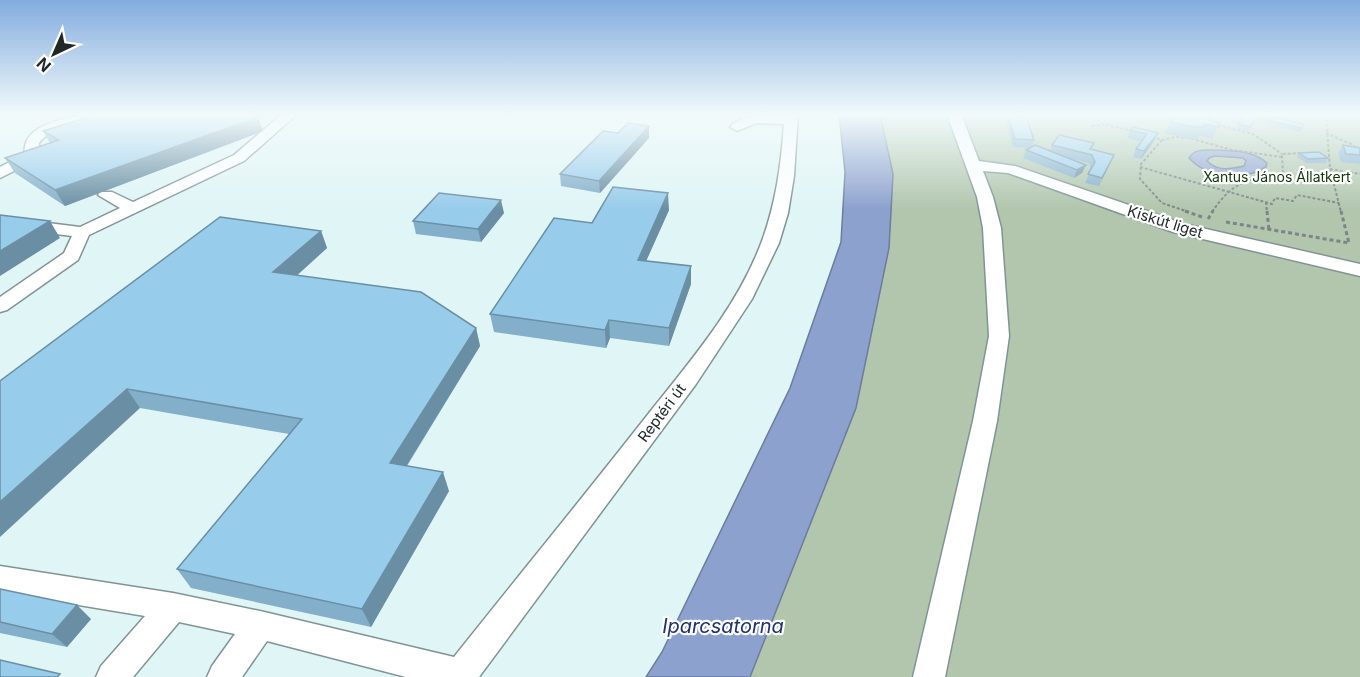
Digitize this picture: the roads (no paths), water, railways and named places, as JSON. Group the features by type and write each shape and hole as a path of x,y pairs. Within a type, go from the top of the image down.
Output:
{"street":[{"path":"0,173 33,156 31,146"},
{"path":"0,222 82,232 239,158 253,146"},
{"name":"Reptéri út","path":"460,676 645,436 732,314 766,252 780,214 786,183 789,146"},
{"path":"930,677 985,421 999,336 992,228 985,197 966,146"},
{"path":"205,156 224,165"},
{"name":"Kiskút liget","path":"973,165 1010,169 1179,228 1257,248 1360,270"},
{"path":"106,195 133,208"},
{"path":"0,306 72,256 82,232"},
{"path":"0,579 173,607 260,625 460,676"},
{"path":"112,677 173,607"},
{"path":"223,677 260,625"}],"water":[{"name":"Iparcsatorna","path":"842,146 887,146 893,174 889,248 856,408 750,677 646,677 662,652 790,388 841,242 845,172"},
{"path":"1203,150 1249,153 1262,159 1267,163 1266,167 1237,176 1226,175 1206,170 1189,158","holes":["1215,156 1243,158 1246,161 1244,166 1229,169 1216,167 1207,161"]}],"park label":[{"name":"Xantus János Állatkert","path":"1277,177"}]}
